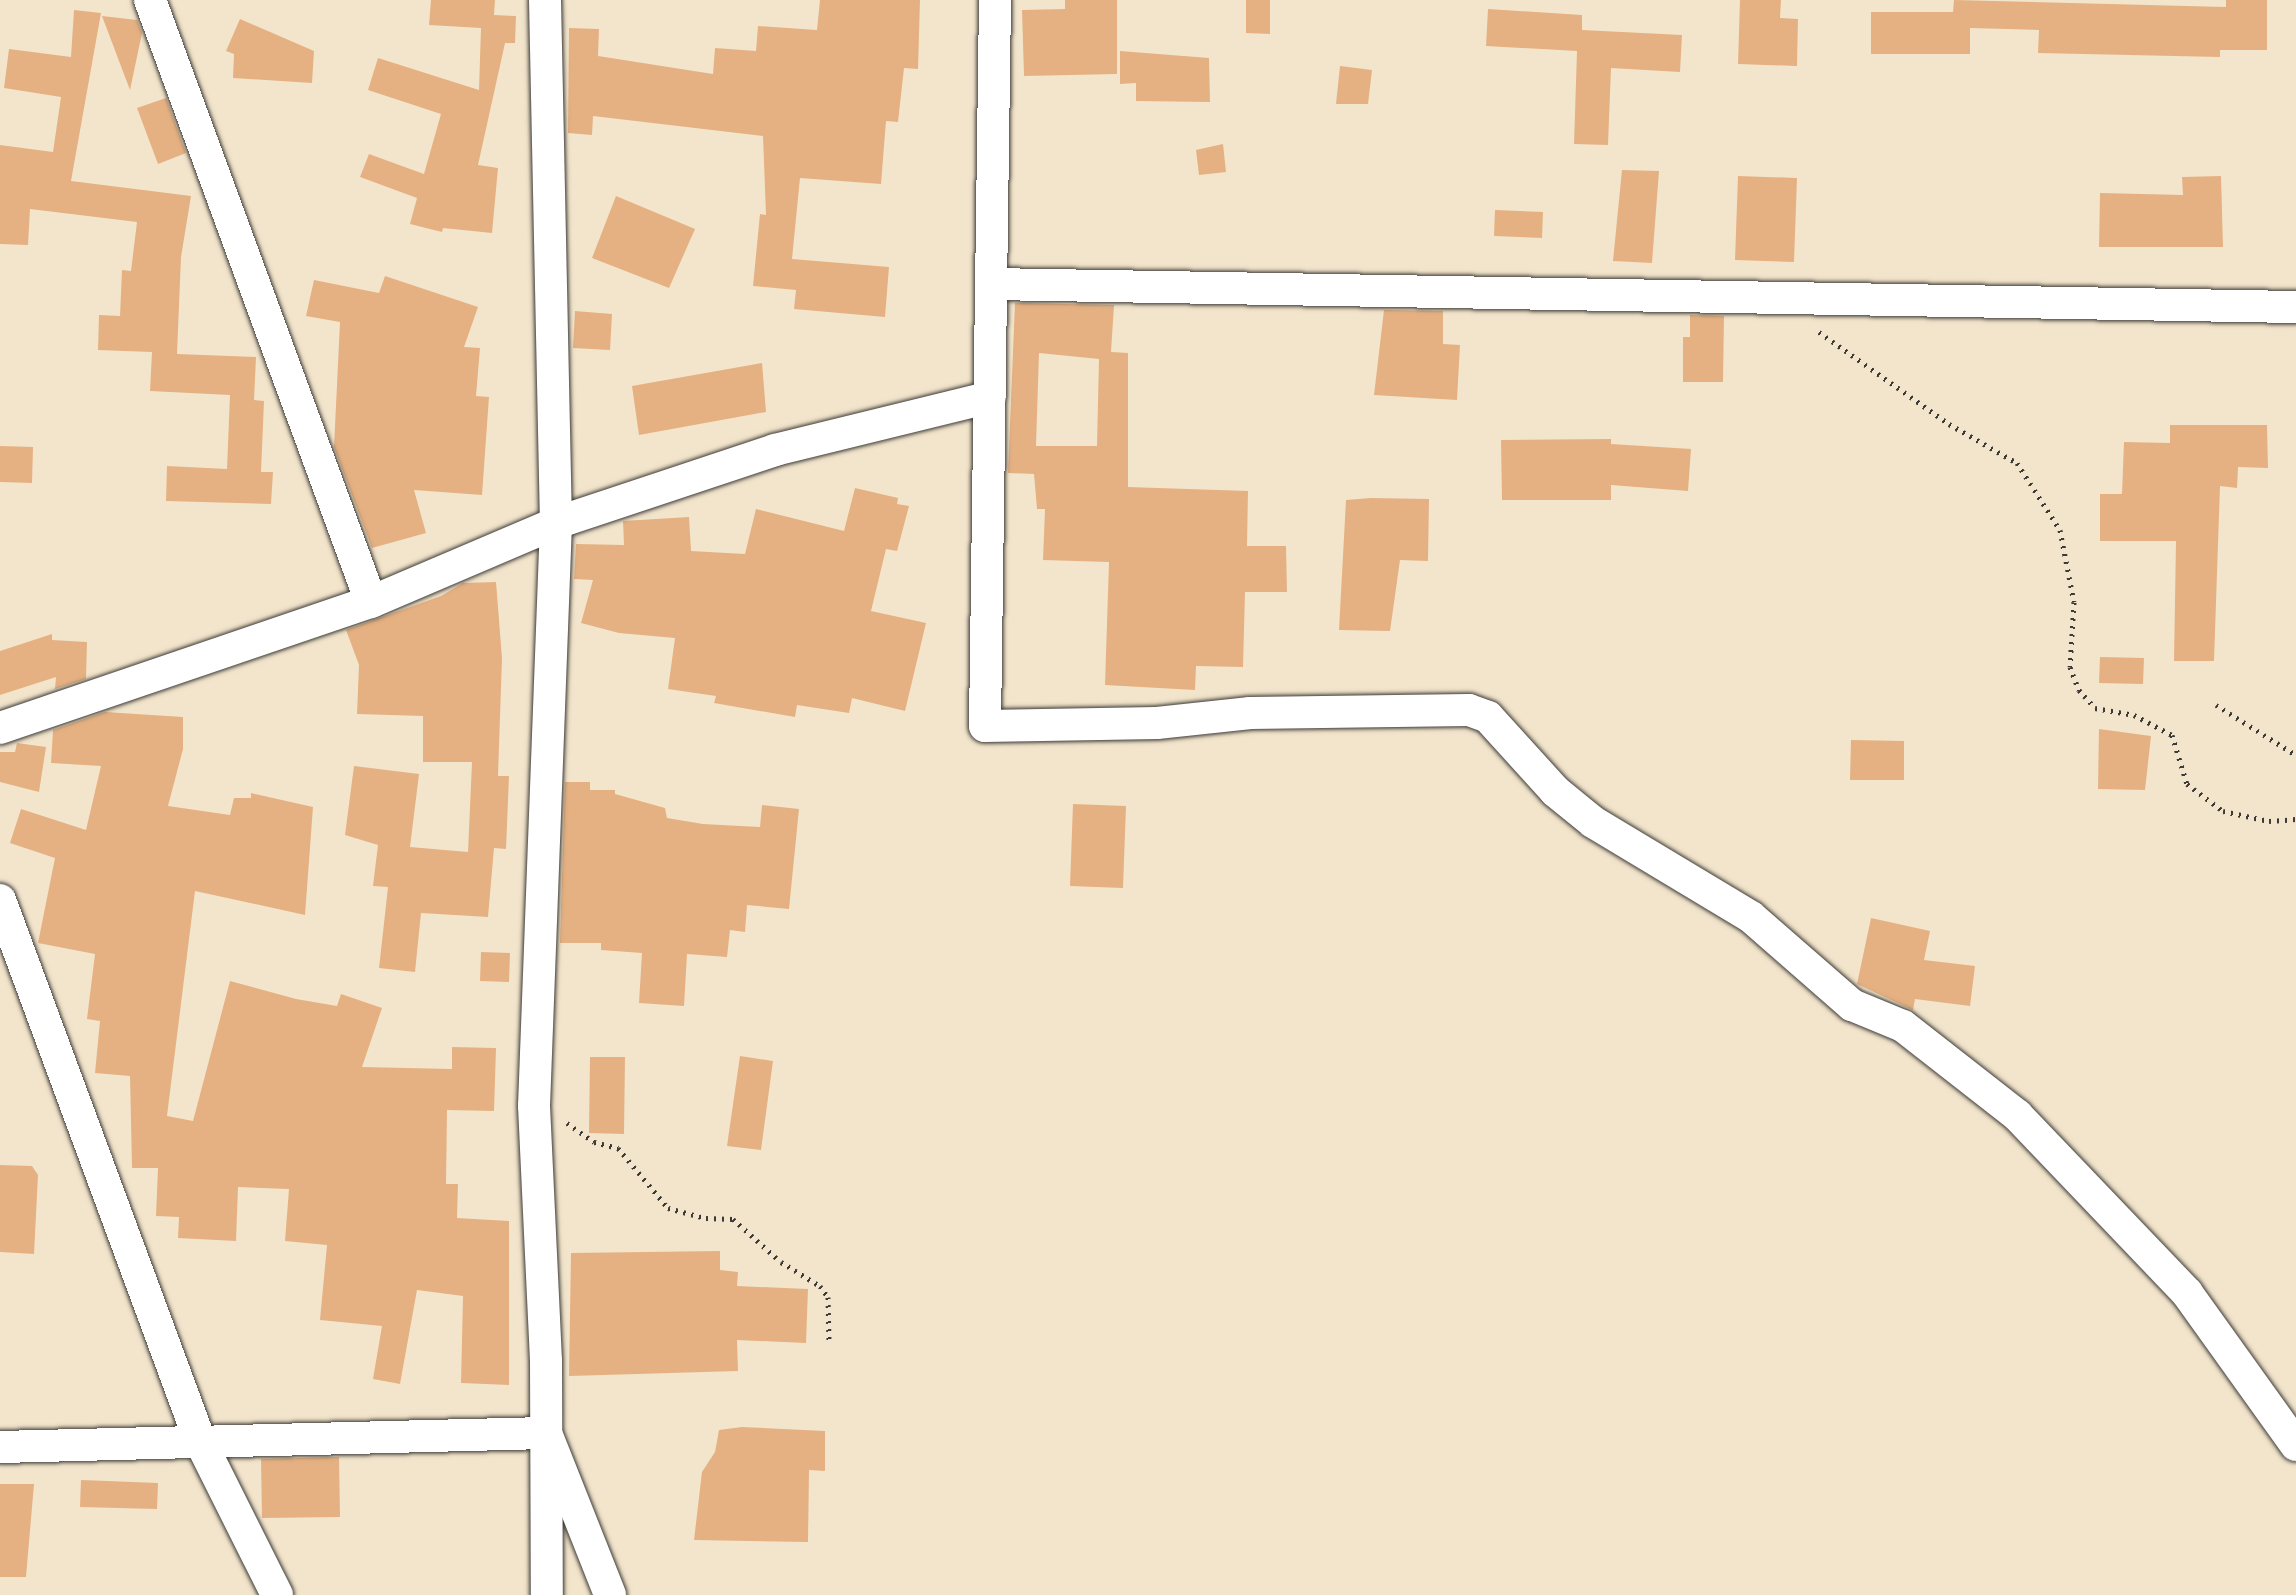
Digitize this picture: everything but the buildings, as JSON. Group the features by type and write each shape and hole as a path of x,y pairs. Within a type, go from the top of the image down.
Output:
{"street":[{"path":"150,0 371,602"},
{"path":"545,0 556,523 534,1106 546,1433 547,1595"},
{"path":"995,0 985,726 1157,723 1250,713 1469,710 1488,717 1555,791 1593,822 1751,917 1852,1005 1903,1026 2017,1115 2187,1293 2296,1445"},
{"path":"991,284 2296,307"},
{"path":"0,728 371,602 556,523 775,450 990,397"},
{"path":"0,900 200,1441 277,1595"},
{"path":"0,1447 546,1433"},
{"path":"546,1433 610,1595"}],"path":[{"path":"1806,325 1833,339 1949,424 2017,463 2060,530 2074,602 2070,667 2079,690 2095,708 2134,715 2172,735 2187,784 2223,811 2269,821 2296,819"},
{"path":"2216,705 2296,755"},
{"path":"534,1106 594,1142 618,1148 668,1208 706,1218 733,1219 781,1262 820,1286 828,1297 829,1340"}]}
